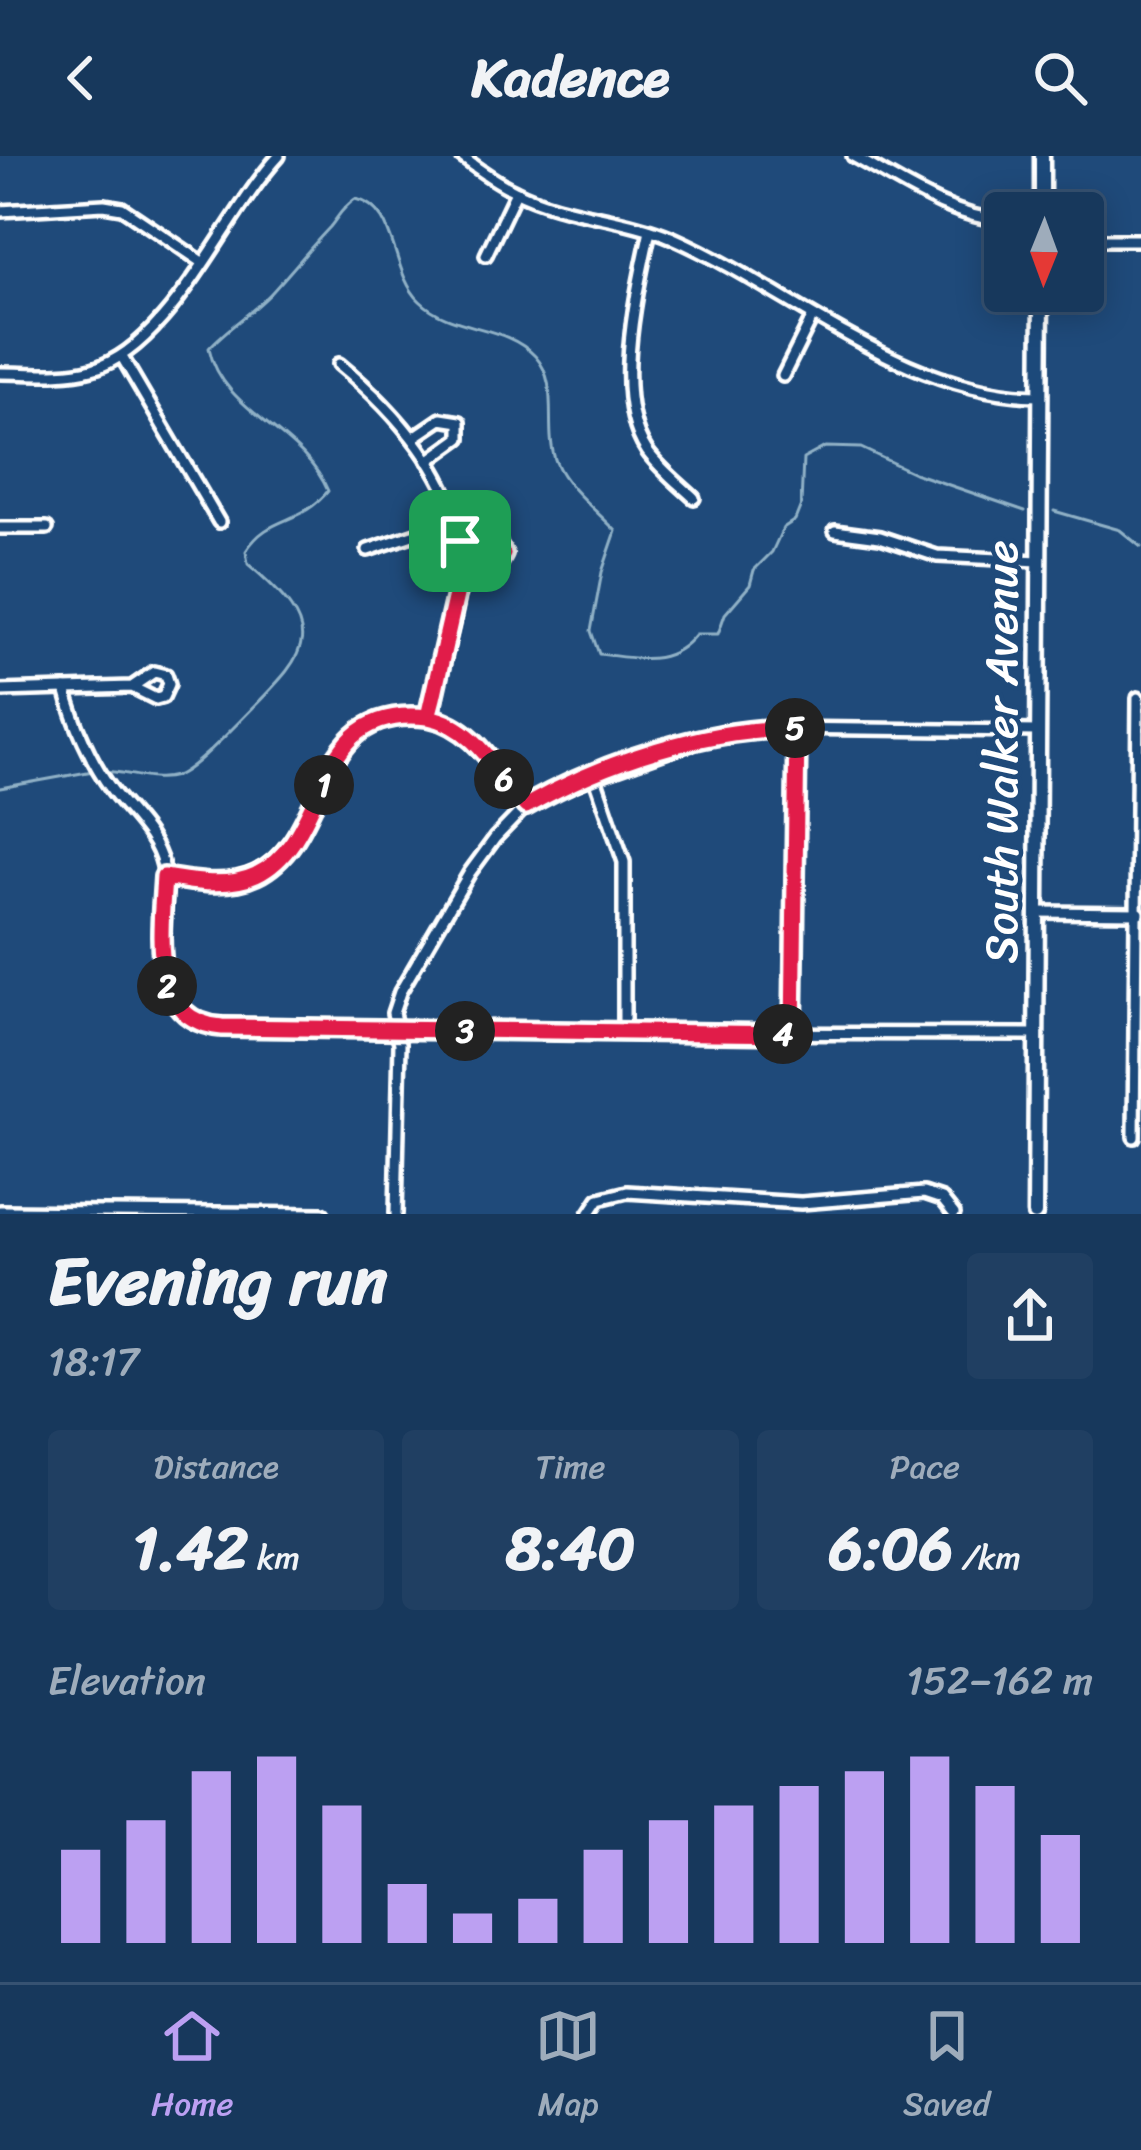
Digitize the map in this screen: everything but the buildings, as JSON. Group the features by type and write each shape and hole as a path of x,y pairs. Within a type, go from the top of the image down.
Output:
{"main road":[{"path":"1042,156 1042,192"},
{"name":"South Walker Avenue","path":"1035,1214 1041,312"}],"street":[{"path":"0,373 68,374 122,357 152,332 279,156"},
{"path":"461,156 516,192 650,230 704,254 883,352 975,390 1040,396"},
{"path":"853,156 984,220"},
{"path":"486,255 516,192"},
{"path":"0,211 115,206 202,262"},
{"path":"650,230 628,372 630,407 649,454 694,498"},
{"path":"1104,240 1141,240"},
{"path":"783,376 813,316"},
{"path":"122,357 219,522"},
{"path":"339,364 372,392 428,461 460,541 461,569 428,717"},
{"path":"412,439 441,419 460,422 460,438 428,461"},
{"path":"368,550 454,521"},
{"path":"0,528 47,529"},
{"path":"835,531 880,537 937,556 1039,561"},
{"path":"460,541 496,542 503,554 497,565 461,569"},
{"path":"0,691 132,687"},
{"path":"65,689 94,760 148,835 164,877 164,972 169,995 181,1011 212,1026 1035,1034"},
{"path":"1135,1137 1138,698"},
{"path":"164,877 220,882 261,872 288,845 355,732 381,719 428,717 452,723 471,736 526,806"},
{"path":"793,1034 797,728"},
{"path":"396,1214 400,1043 393,1013 407,975 470,872 526,806 594,775 713,734 797,728 1037,731"},
{"path":"594,775 624,862 624,1033"},
{"path":"1036,911 1139,913"},
{"path":"589,1214 599,1199 615,1192 635,1192 748,1202 924,1193 942,1199 954,1214"},
{"path":"856,1200 856,1214"},
{"path":"0,1211 323,1214"}],"waterway":[{"path":"102,771 157,778 183,773 226,736 294,661 301,627 292,609 248,564 246,551 265,531 307,510 328,491 301,452 230,389 209,348 266,299 355,199 369,205 387,227 403,274 420,301 447,318 522,345 543,367 556,462 574,490 616,531 602,572 591,631 599,654 664,656 696,634 718,634 725,614 750,585 754,570 772,552 783,528 795,520 801,505 803,459 825,447 861,448 914,473 1025,511"},
{"path":"1054,511 1120,530 1141,547"},
{"path":"0,788 93,771"}],"route":[{"path":"460,541 462,556 461,569 458,586 428,717 381,719 355,732 288,845 261,872 220,882 164,877 164,972 174,1003 190,1018 222,1027 793,1034 797,728 713,734 594,775 526,806 471,736 452,723 428,717 461,569 497,565 503,554 496,542 460,541"}]}
